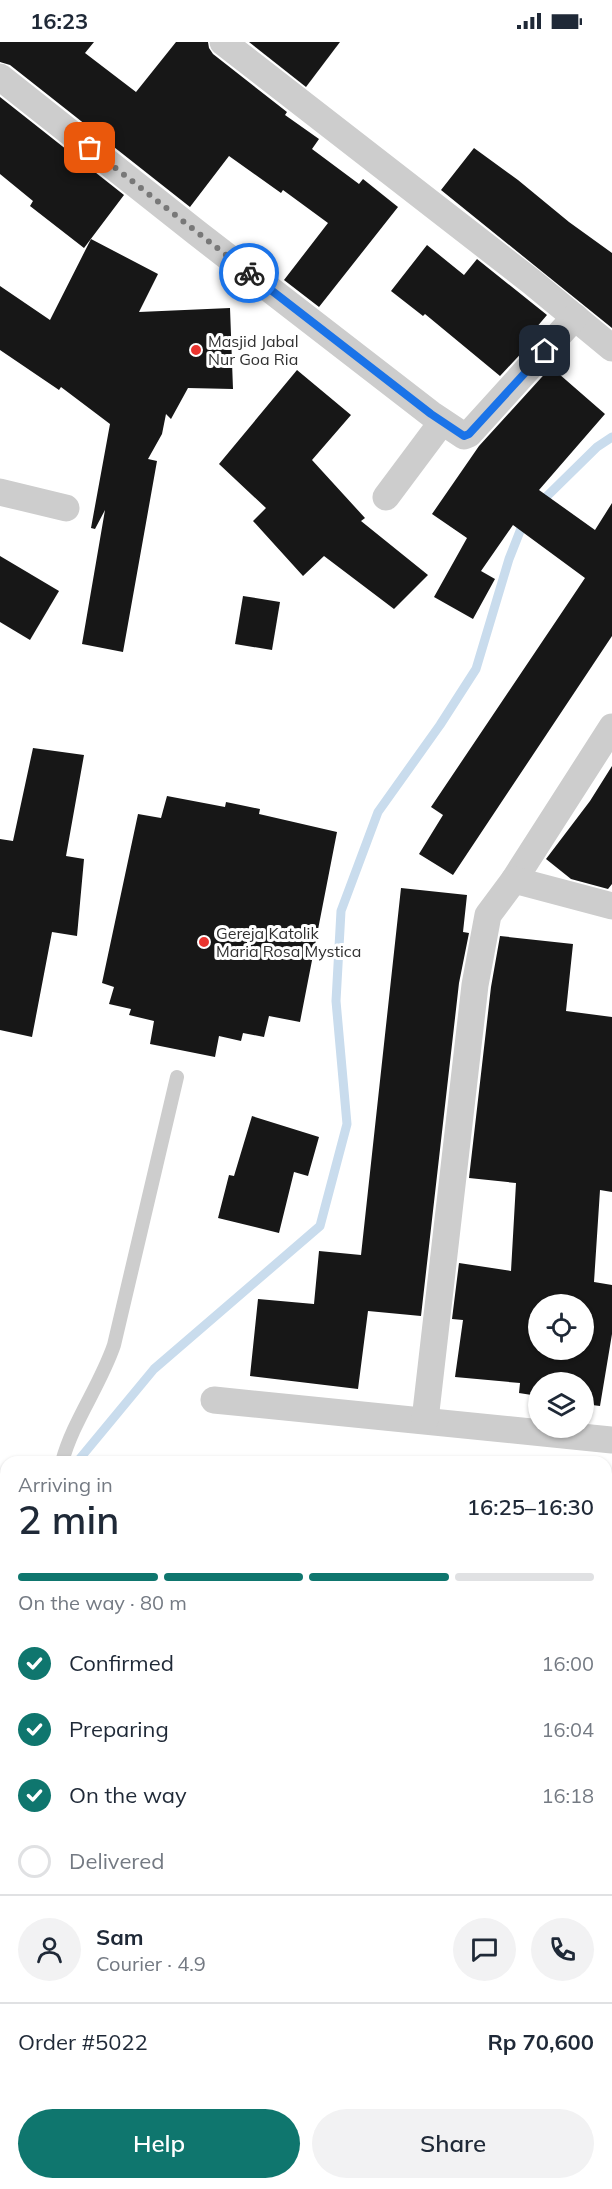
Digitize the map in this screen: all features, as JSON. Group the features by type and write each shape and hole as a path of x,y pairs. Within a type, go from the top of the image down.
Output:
{"street":[{"path":"223,42 351,140 612,348"},
{"path":"0,77 197,233 442,422 464,436 469,434 575,317"},
{"path":"386,497 442,422"},
{"path":"0,492 66,508"},
{"path":"425,1420 475,985 488,915 514,880 612,727"},
{"path":"514,880 612,906"},
{"path":"214,1400 612,1440"}],"lane":[{"path":"64,1456 71,1433 106,1368 114,1345 177,1077"}],"building":[{"path":"0,42 94,42 85,53 136,92 176,42 208,42 213,54 287,112 285,115 319,139 312,149 359,184 363,179 398,207 319,307 284,280 328,223 283,190 281,193 229,156 190,207 10,65 0,62"},
{"path":"249,42 340,42 306,87"},
{"path":"0,97 124,195 84,248 30,206 33,201 0,174"},
{"path":"474,148 612,253 612,328 441,190"},
{"path":"91,239 158,274 139,312 230,308 233,389 188,388 171,419 166,414 162,434 148,459 157,461 123,652 82,644 105,510 95,529 91,528 110,424 61,387 59,390 0,350 0,286 50,320"},
{"path":"427,245 464,275 477,259 547,315 524,342 528,346 500,376 425,314 423,316 391,291"},
{"path":"551,367 605,414 539,490 595,530 612,503 612,636 453,875 419,854 443,815 431,807 585,578 513,525 481,571 495,579 473,619 434,597 467,538 432,514 479,446"},
{"path":"297,370 351,415 312,460 365,518 361,521 428,575 394,609 324,556 303,576 253,521 266,508 219,464"},
{"path":"0,556 59,591 30,640 0,622"},
{"path":"243,596 280,602 272,650 235,644"},
{"path":"33,748 84,755 66,856 84,859 77,936 52,932 32,1037 0,1030 0,839 13,841"},
{"path":"612,766 612,884 608,889 571,879 546,859 590,801"},
{"path":"167,796 225,807 226,802 260,809 259,814 337,832 300,1022 269,1016 264,1037 243,1033 241,1041 219,1036 215,1057 150,1044 154,1021 129,1015 131,1009 109,1004 114,987 102,983 138,814 161,818"},
{"path":"401,888 467,895 463,932 469,933 459,983 421,1316 368,1311 358,1389 250,1376 258,1299 314,1304 319,1251 361,1255"},
{"path":"500,936 573,944 566,1011 612,1017 612,1192 600,1190 594,1282 612,1285 612,1334 600,1406 594,1405 594,1372 528,1372 528,1394 519,1393 520,1383 455,1377 463,1320 452,1319 459,1263 511,1271 516,1183 469,1178 491,987"},
{"path":"252,1116 319,1137 308,1176 294,1172 279,1233 218,1218 229,1175 234,1176"}],"waterway":[{"path":"539,504 597,447 612,437"},
{"path":"82,1456 154,1369 320,1226 347,1124 336,1001 341,911 378,812 440,725 476,669 509,559 524,521"}],"way so far":[{"path":"90,148 249,273"}],"place":[{"name":"Masjid Jabal Nur Goa Ria","path":"196,350"},
{"name":"Gereja Katolik Maria Rosa Mystica","path":"204,942"}],"route":[{"path":"249,273 431,414 464,436 469,434 545,351"}]}
